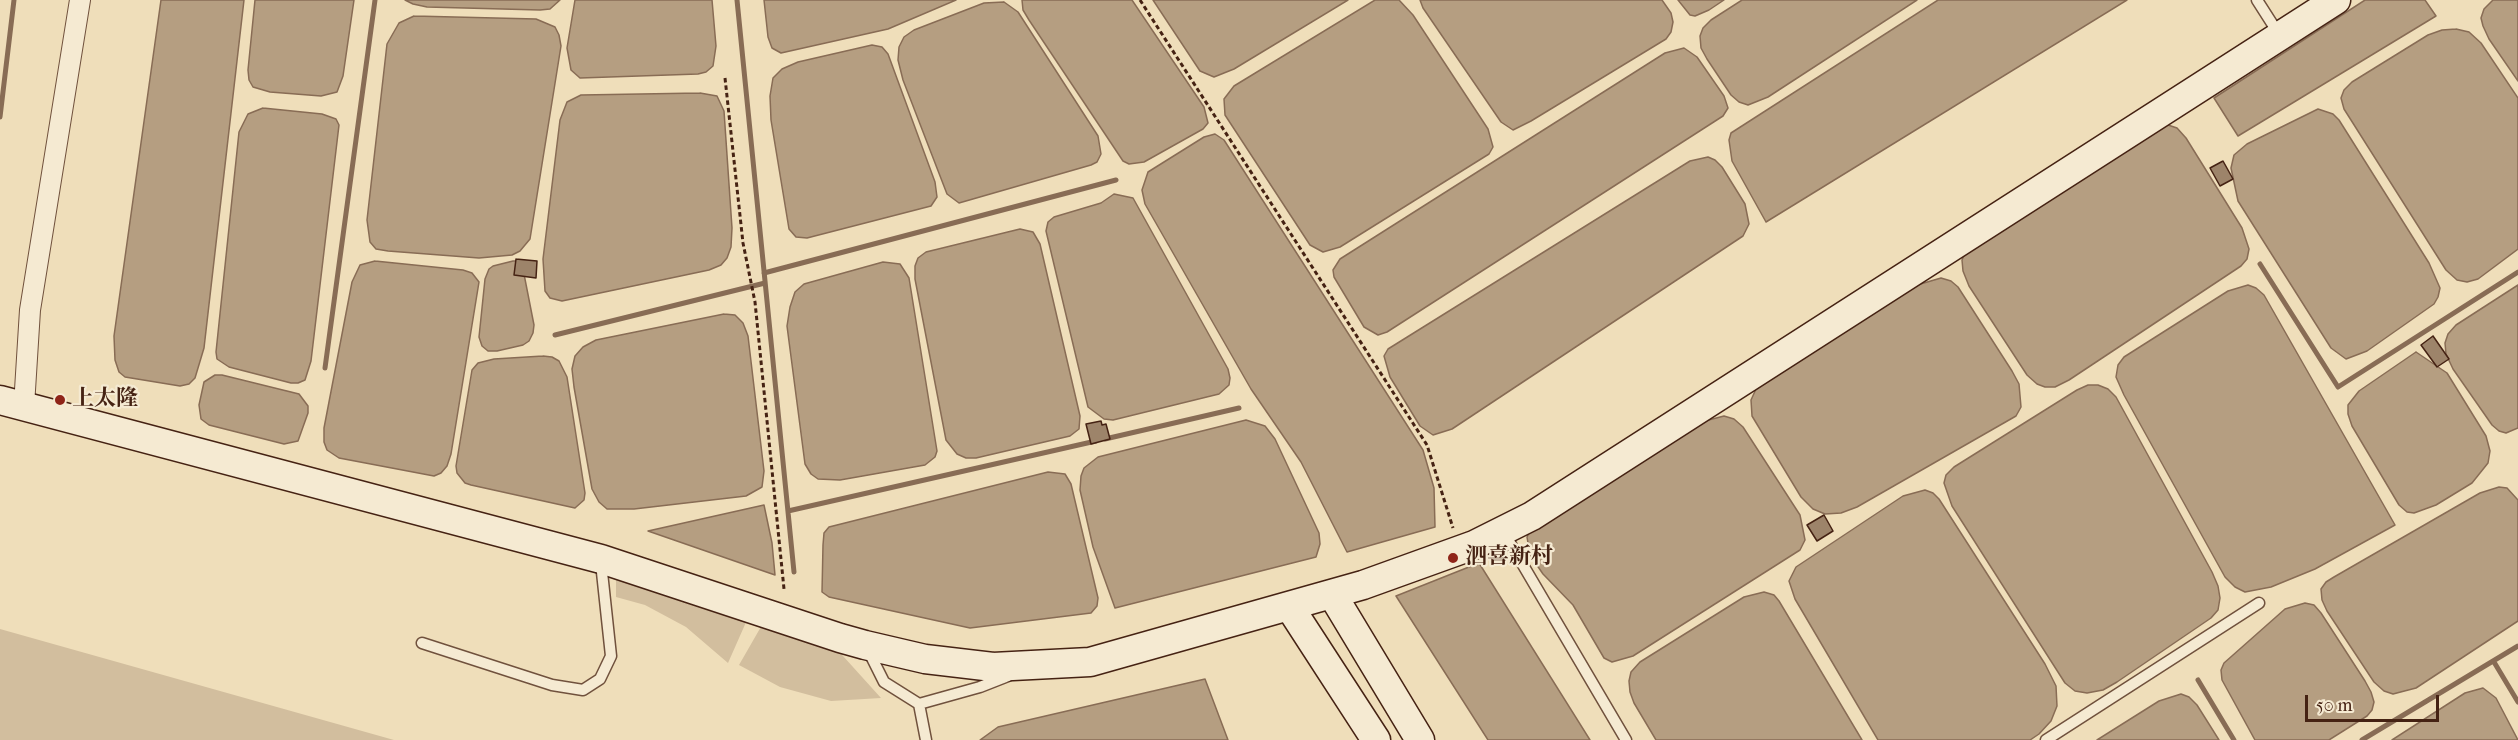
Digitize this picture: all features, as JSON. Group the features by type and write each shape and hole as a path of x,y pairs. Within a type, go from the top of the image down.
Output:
{"street":[{"path":"80,0 30,309 12,403 601,559 840,639 925,659 993,668 1090,662 1332,594 1460,550 1503,531 1532,516 2336,0"},
{"path":"1332,594 1420,740"},
{"path":"1289,606 1376,740"}],"lane":[{"path":"2257,0 2280,36"},
{"path":"1503,531 1626,740"},
{"path":"422,643 552,686 583,690 600,679 611,656 601,559"},
{"path":"2046,740 2259,603"},
{"path":"865,645 884,682 919,704 926,740"},
{"path":"919,704 980,687 1033,665"}],"path":[{"path":"1140,0 1426,445 1460,550"},
{"path":"725,78 747,264 754,303 784,589"}],"shaded area":[{"path":"161,0 244,0 204,348 195,378 189,384 180,386 125,377 119,372 115,360 114,336"},
{"path":"255,0 354,0 343,76 337,92 321,96 270,92 253,87 249,80 248,70"},
{"path":"405,0 560,0 550,9 540,10 427,7"},
{"path":"575,0 712,0 716,46 713,66 706,72 698,74 580,78 571,70 567,48"},
{"path":"764,0 956,0 888,29 781,53 772,48 768,37"},
{"path":"1022,0 1132,0 1204,107 1208,123 1203,129 1144,162 1129,164 1123,161 1029,20 1023,10"},
{"path":"1153,0 1348,0 1234,69 1214,77 1200,71"},
{"path":"1375,0 1399,0 1413,15 1488,129 1493,147 1489,154 1340,247 1323,252 1310,245 1225,115 1224,99 1234,86"},
{"path":"1420,0 1662,0 1671,13 1673,22 1671,32 1666,39 1513,130 1501,122 1423,8"},
{"path":"1678,0 1724,0 1695,16 1690,15"},
{"path":"1742,0 1917,0 1768,97 1748,105 1739,102 1731,95 1701,48 1700,36 1703,28 1711,20"},
{"path":"1938,0 2127,0 1766,222 1732,161 1729,140 1731,133"},
{"path":"2365,0 2425,0 2436,16 2238,136 2214,98"},
{"path":"2493,0 2518,0 2518,81 2489,39 2483,26 2481,18 2484,9"},
{"path":"1004,2 1018,12 1098,136 1101,154 1097,162 1091,165 959,203 947,194 903,80 898,60 899,47 904,37 914,30 984,3"},
{"path":"414,16 536,19 555,27 559,35 561,46 530,239 520,251 512,255 479,258 388,251 376,249 370,242 367,220 387,44 399,23"},
{"path":"2456,29 2469,32 2481,43 2518,98 2518,249 2478,279 2467,282 2457,280 2446,270 2344,109 2341,98 2344,90 2352,82 2428,35 2442,30"},
{"path":"872,45 882,47 888,54 935,182 937,197 931,206 807,238 796,237 789,229 771,120 770,96 773,78 782,69 798,62"},
{"path":"1684,48 1697,57 1724,96 1728,108 1723,116 1387,332 1378,335 1364,327 1334,277 1333,270 1340,259 1665,53"},
{"path":"700,93 717,96 724,111 732,228 731,247 727,258 721,265 709,270 562,301 550,298 545,291 543,259 560,120 567,102 581,95"},
{"path":"263,108 322,114 336,119 339,125 311,361 305,380 298,383 229,367 217,359 216,352 239,132 248,114"},
{"path":"2318,109 2333,114 2339,120 2429,263 2440,288 2434,304 2367,351 2346,359 2331,348 2238,201 2231,168 2234,155 2247,144"},
{"path":"2168,125 2177,128 2186,138 2242,228 2249,249 2247,259 2241,266 2069,380 2055,387 2037,384 2027,375 1969,286 1963,271 1962,260 1965,253 2158,127"},
{"path":"1215,134 1224,140 1423,450 1434,488 1435,527 1347,552 1301,462 1251,389 1145,204 1142,190 1148,172 1204,137"},
{"path":"1708,157 1722,167 1745,204 1749,224 1743,236 1452,429 1433,435 1420,426 1390,377 1384,356 1388,349 1690,161"},
{"path":"1114,194 1133,198 1228,369 1230,378 1229,385 1219,394 1113,420 1104,419 1088,407 1046,231 1048,222 1054,217 1101,203"},
{"path":"1020,229 1033,232 1040,244 1080,416 1079,429 1070,436 976,458 966,458 957,454 946,440 915,279 915,266 918,258 926,252"},
{"path":"375,261 463,270 472,273 479,282 451,454 447,466 441,473 434,476 339,458 327,450 324,442 324,428 352,282 360,265"},
{"path":"517,261 523,269 534,325 533,333 529,341 523,345 488,351 482,346 479,337 485,279 489,269 493,266"},
{"path":"883,262 900,264 909,278 937,451 935,457 925,465 840,480 818,479 811,474 805,464 787,326 790,307 795,292 804,284"},
{"path":"1941,278 1951,281 1958,287 2012,371 2019,384 2021,407 2016,416 1857,507 1841,513 1825,514 1813,509 1801,497 1752,416 1751,400 1756,389 1917,285"},
{"path":"2248,285 2264,295 2395,525 2315,569 2271,587 2245,592 2235,587 2225,577 2116,377 2118,365 2124,357 2228,291"},
{"path":"2518,285 2518,428 2506,433 2492,425 2453,369 2446,354 2445,343 2448,334 2456,325"},
{"path":"724,314 735,315 743,323 748,336 764,471 762,487 746,496 634,509 607,509 599,502 592,489 574,387 572,369 575,356 583,347 596,340"},
{"path":"2416,352 2447,373 2486,436 2490,451 2488,463 2472,483 2436,505 2414,513 2407,512 2399,505 2352,426 2348,405 2359,391"},
{"path":"543,356 559,361 567,377 585,493 584,500 575,508 471,485 465,483 457,473 456,466 472,370 478,363 494,359"},
{"path":"215,375 299,394 308,406 308,413 298,441 284,444 209,425 201,419 199,405 204,382"},
{"path":"2088,385 2098,385 2108,389 2116,397 2212,572 2220,598 2218,610 2211,618 2117,682 2103,690 2087,693 2075,691 2065,683 1952,506 1944,483 1946,475 1954,467"},
{"path":"1724,416 1734,419 1743,427 1800,515 1805,540 1800,550 1633,656 1612,662 1604,658 1573,605 1543,574 1530,555 1527,537 1533,525 1697,423"},
{"path":"1246,420 1265,426 1275,439 1319,533 1320,544 1316,557 1115,608 1093,547 1080,490 1084,468 1098,457"},
{"path":"1048,472 1065,474 1071,484 1098,598 1097,606 1091,613 970,628 829,597 822,592 824,533 829,527"},
{"path":"2499,487 2507,488 2518,500 2518,621 2416,688 2393,694 2384,691 2374,682 2327,611 2322,600 2321,589 2334,577 2480,493"},
{"path":"1925,490 1933,493 1939,499 2045,664 2056,686 2057,706 2051,721 2030,740 1878,740 1795,599 1789,581 1796,567 1903,496"},
{"path":"764,505 772,543 775,575 648,531"},
{"path":"1479,563 1590,740 1488,740 1396,596"},
{"path":"616,578 747,620 728,663 686,627 645,605 616,597"},
{"path":"1764,592 1774,595 1779,601 1862,740 1656,740 1634,703 1630,692 1631,672 1640,662 1744,597"},
{"path":"2305,603 2314,605 2321,613 2365,681 2374,702 2372,710 2367,716 2329,740 2255,740 2222,680 2221,670 2224,663 2285,609"},
{"path":"762,625 834,646 881,698 831,701 780,687 739,665"},
{"path":"0,629 394,740 0,740"},
{"path":"1205,679 1228,740 980,740 998,727"},
{"path":"2483,688 2496,698 2518,740 2392,740 2465,693"},
{"path":"2181,694 2189,697 2197,705 2219,740 2097,740 2159,701"}],"building":[{"path":"2223,161 2233,179 2220,186 2210,168"},
{"path":"516,259 537,261 536,278 514,275"},
{"path":"2433,336 2449,359 2437,367 2421,345"},
{"path":"1101,421 1102,425 1106,424 1110,439 1091,444 1086,424"},
{"path":"1824,515 1833,531 1817,541 1807,525"}],"waterway":[{"path":"0,117 14,0"},
{"path":"325,368 375,0"},
{"path":"737,0 794,572"},
{"path":"764,273 1116,180"},
{"path":"2260,264 2338,387 2518,272"},
{"path":"555,335 765,283"},
{"path":"1105,439 1239,408"},
{"path":"788,511 1096,441"},
{"path":"2362,740 2518,646"},
{"path":"2494,662 2518,702"},
{"path":"2198,680 2234,740"}],"place":[{"name":"上太隆","path":"60,400"},
{"name":"泗喜新村","path":"1453,558"}]}
